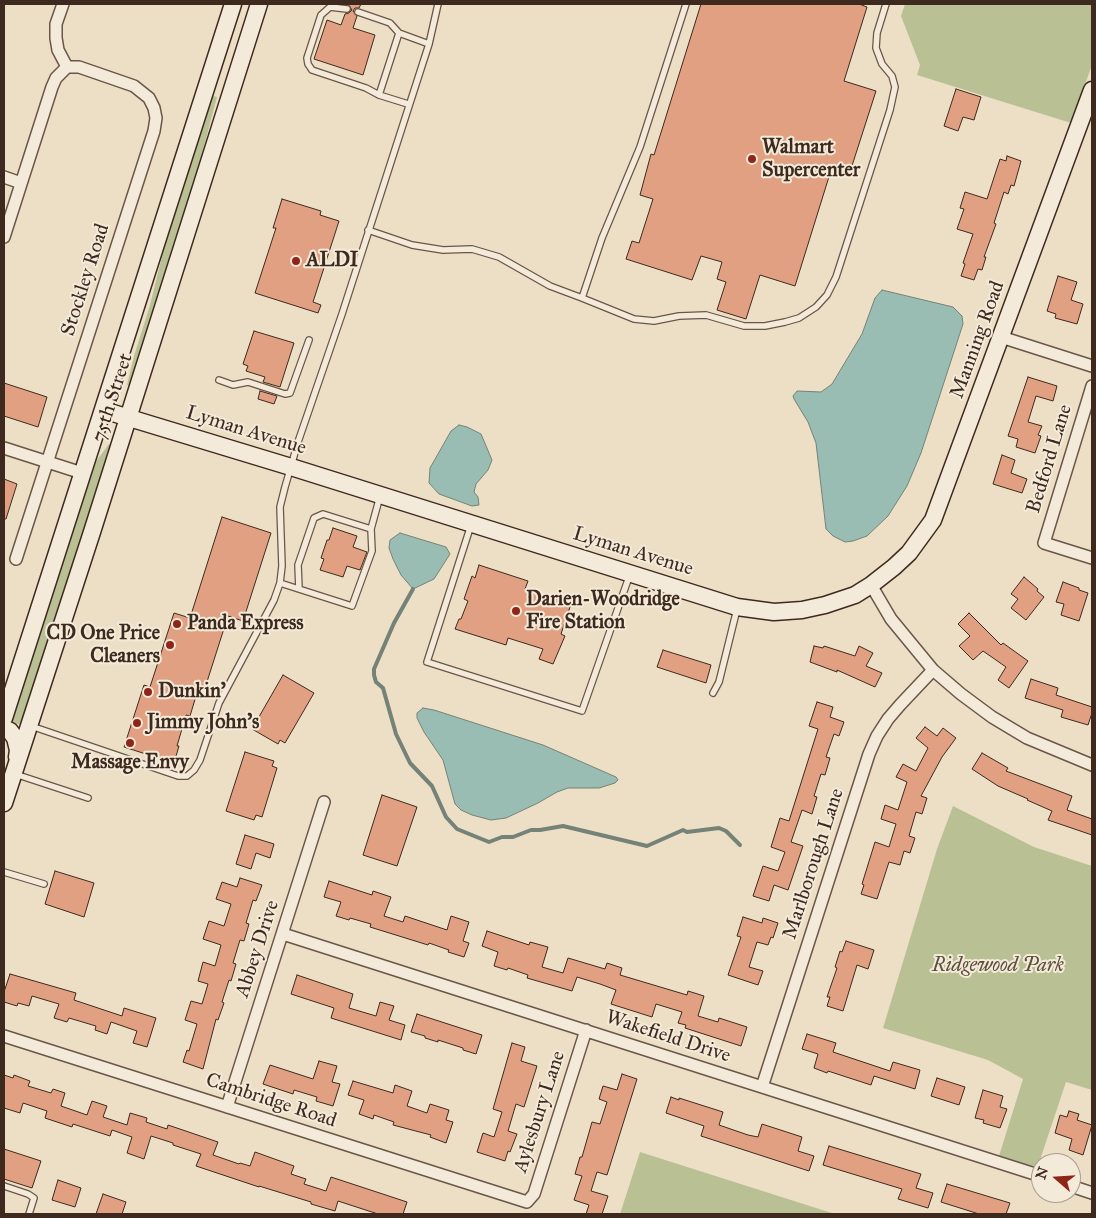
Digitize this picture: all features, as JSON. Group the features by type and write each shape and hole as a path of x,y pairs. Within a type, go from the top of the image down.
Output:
{"main road":[{"name":"75th Street","path":"4,718 233,4"},
{"name":"75th Street","path":"4,803 129,418 259,4"},
{"name":"Manning Road","path":"871,585 909,553 933,520 1092,90"},
{"name":"Lyman Avenue","path":"103,410 738,607 774,612 802,610 855,595 871,585"},
{"path":"4,728 10,731 15,738 18,750 15,768"}],"street":[{"path":"4,237 52,87 56,78 67,67 58,50 56,38 56,24 63,4"},
{"name":"Stockley Road","path":"16,559 151,140 156,118 150,98 134,86 79,67 67,67"},
{"path":"4,177 21,183"},
{"path":"1001,338 1092,366"},
{"name":"Bedford Lane","path":"1092,386 1044,543 1092,558"},
{"path":"4,448 82,473"},
{"path":"871,585 891,619 933,670 976,706 1011,729 1046,747 1092,765"},
{"name":"Marlborough Lane","path":"762,1087 869,754 877,736 888,719 933,670"},
{"name":"Abbey Drive","path":"228,1107 324,802"},
{"name":"Wakefield Drive","path":"283,934 1031,1173"},
{"name":"Aylesbury Lane","path":"526,1202 534,1194 586,1030"},
{"name":"Cambridge Road","path":"4,1036 526,1202"}],"lane":[{"path":"29,725 178,776 187,776 194,770 200,760 219,703 274,600 280,583 282,566 280,507 291,467 429,44 438,4"},
{"path":"582,298 602,238 640,147 686,4"},
{"path":"368,230 412,245 443,250 472,249 499,257 550,286 634,319 654,321 679,316 706,315 744,326 765,326 799,318 816,307 827,295 836,277 890,110 894,87 892,76 882,64 876,48 877,33 886,4"},
{"path":"347,9 330,7 321,15 307,58 308,64 312,70 408,104"},
{"path":"358,12 390,23 398,33 429,44"},
{"path":"379,95 398,33"},
{"path":"219,380 233,385 248,382 285,394 290,393 309,340"},
{"path":"280,583 352,606 372,551 371,529 380,495"},
{"path":"299,589 298,565 314,518 322,514 371,529"},
{"path":"471,523 427,662 582,710 630,573"},
{"path":"713,693 719,682 738,607"},
{"path":"15,768 88,798"},
{"path":"4,872 44,884"},
{"path":"4,1186 34,1198 29,1214"}],"green space":[{"path":"905,4 1092,4 1092,65 1071,123 917,75 920,65 901,16"},
{"path":"210,95 217,97 194,184 131,386 127,385 150,305 175,204"},
{"path":"109,444 112,446 22,723 12,726 10,724 89,477 97,460"},
{"name":"Ridgewood Park","path":"953,806 1034,847 1092,866 1092,1090 1066,1082 1042,1153 1031,1153 1031,1167 999,1156 1023,1079 988,1060 883,1028 937,849"},
{"path":"640,1152 835,1214 620,1214"}],"water":[{"path":"882,290 953,307 962,316 963,324 921,453 907,486 888,516 867,536 845,542 833,536 826,529 816,443 808,422 793,396 797,391 821,392 832,384 862,334 875,298"},
{"path":"459,425 481,434 492,460 488,470 476,484 474,492 478,497 479,505 472,506 439,494 429,483 430,468 451,431"},
{"path":"400,533 446,547 450,554 434,579 413,589 401,575 389,548 390,540"},
{"path":"423,708 543,745 616,777 618,780 615,783 599,788 568,788 506,818 491,820 472,815 461,810 455,804 443,760 417,718 417,713"}],"building":[{"path":"348,4 361,4 359,8 355,8 353,11 357,16 353,28 375,35 363,75 314,59 327,20 341,25 345,14 352,10"},
{"name":"Walmart Supercenter","path":"701,4 859,4 867,7 844,81 876,91 850,172 832,167 795,286 760,275 746,319 717,310 726,282 717,279 722,262 701,256 692,280 626,259 632,241 639,243 653,199 640,195 651,154 654,155"},
{"path":"956,89 981,97 974,120 963,117 958,131 944,126"},
{"path":"1007,156 1021,161 1014,186 1011,185 1008,194 1004,192 994,223 996,224 984,257 986,257 982,270 978,269 974,280 961,276 965,264 963,263 973,234 957,229 964,209 960,208 965,192 987,199 1000,159 1006,161"},
{"name":"ALDI","path":"282,199 321,211 320,215 339,221 313,302 321,305 318,313 255,293 276,228 273,228"},
{"path":"1058,276 1077,282 1071,300 1083,304 1077,324 1055,318 1056,314 1047,311"},
{"path":"254,331 294,343 280,387 263,382 265,377 246,371 248,366 243,364"},
{"path":"1028,377 1057,386 1053,401 1036,396 1028,422 1042,426 1038,435 1041,436 1035,453 1016,447 1018,439 1008,436"},
{"path":"4,383 47,397 38,427 4,416"},
{"path":"260,391 277,396 274,404 258,399"},
{"path":"1002,455 1015,460 1011,473 1027,479 1022,493 993,484"},
{"path":"4,479 17,484 6,519 4,519"},
{"path":"222,517 271,533 243,621 228,616 205,688 199,686 190,716 186,715 174,763 124,747 144,685 150,687 174,613 190,618"},
{"path":"333,528 357,536 353,547 367,552 360,570 347,566 343,577 320,570 324,559 321,558"},
{"name":"Darien-Woodridge Fire Station","path":"479,565 528,581 525,589 571,604 561,634 565,636 553,664 539,659 543,649 508,638 506,645 455,629 468,601 464,599 472,576 475,578"},
{"path":"1024,577 1044,597 1026,620 1011,608 1018,599 1011,594"},
{"path":"1063,582 1088,593 1079,621 1061,615 1064,604 1056,602"},
{"path":"969,613 1001,645 1003,643 1028,661 1009,688 998,680 1006,667 983,651 973,660 959,646 970,636 958,624"},
{"path":"814,646 823,648 824,646 855,656 859,646 873,653 866,666 882,673 875,687 837,670 837,672 810,662"},
{"path":"663,650 711,665 706,683 657,667"},
{"path":"283,675 314,693 285,743 280,740 278,744 252,729"},
{"path":"1031,679 1058,688 1056,695 1092,707 1088,725 1061,717 1063,710 1025,698"},
{"path":"817,702 833,707 830,717 844,722 839,736 834,734 826,757 830,758 825,775 821,774 814,796 817,797 812,814 802,810 791,842 803,846 788,890 774,885 769,901 753,896 763,866 778,871 785,852 771,847 780,818 789,821 818,729 809,726"},
{"path":"925,727 937,736 943,728 956,738 942,757 921,796 927,798 922,814 916,812 909,836 915,838 910,853 904,851 900,865 889,862 877,899 861,894 864,885 862,884 875,842 889,847 896,824 881,819 885,805 898,810 907,782 896,777 903,764 916,771 928,748 916,738"},
{"path":"245,752 274,761 272,766 277,768 262,817 256,815 254,820 226,811"},
{"path":"982,753 1008,768 1006,771 1072,796 1067,810 1092,819 1092,835 1048,820 1052,811 998,786 972,769"},
{"path":"382,795 417,807 397,866 363,855"},
{"path":"245,835 274,844 270,858 256,853 251,869 236,864"},
{"path":"55,871 94,883 84,917 45,904"},
{"path":"240,878 262,885 256,901 253,900 246,923 249,924 244,941 240,940 233,963 236,964 231,981 229,980 218,1020 216,1019 203,1069 183,1062 187,1050 189,1051 197,1024 185,1020 191,1001 202,1004 208,984 198,981 203,962 215,966 221,945 203,939 209,921 224,926 231,904 216,899 222,882 237,887"},
{"path":"329,881 372,895 373,891 391,897 384,916 403,922 405,916 447,930 451,916 469,922 463,941 469,943 464,957 429,943 428,945 370,927 371,924 336,916 341,902 324,897"},
{"path":"743,917 762,923 763,918 778,923 773,938 771,937 768,945 757,942 749,967 763,971 758,985 728,975 741,937 737,936"},
{"path":"487,931 529,945 530,942 548,947 542,967 563,973 568,958 605,969 607,963 622,968 620,975 687,995 688,991 704,996 698,1016 718,1022 719,1018 747,1027 741,1046 685,1028 686,1025 678,1023 682,1012 656,1004 652,1017 611,1004 616,990 600,984 577,977 572,991 527,978 528,975 508,968 507,970 494,966 498,952 482,946"},
{"path":"846,941 874,950 868,969 857,965 843,1011 827,1006 830,997 827,997 837,968 835,967 840,951 842,952"},
{"path":"10,974 76,993 74,1000 122,1016 124,1008 156,1018 147,1047 133,1043 137,1031 111,1022 107,1034 95,1030 96,1026 69,1018 67,1022 54,1018 59,1004 32,996 29,1006 18,1003 17,1006 4,1002 4,992"},
{"path":"297,975 353,994 349,1008 376,1016 380,1002 394,1006 389,1020 405,1025 401,1040 331,1018 334,1008 291,994"},
{"path":"417,1014 482,1035 476,1054 463,1050 463,1048 425,1038 425,1036 411,1032"},
{"path":"807,1034 836,1043 833,1052 890,1071 893,1062 920,1070 915,1089 874,1076 871,1085 814,1068 818,1054 802,1049"},
{"path":"512,1043 525,1047 521,1061 537,1066 524,1107 516,1104 508,1131 517,1134 505,1161 477,1152 483,1133 494,1137 502,1112 493,1109"},
{"path":"319,1061 337,1066 332,1082 340,1084 333,1106 316,1101 317,1097 294,1090 293,1094 263,1084 270,1065 313,1079"},
{"path":"622,1074 637,1079 607,1175 597,1172 591,1191 608,1196 602,1214 586,1214 589,1205 574,1200 582,1176 575,1174 592,1122 600,1124 607,1102 599,1099 603,1086 617,1090"},
{"path":"4,1075 13,1078 14,1075 30,1081 28,1086 51,1093 53,1089 65,1093 61,1106 87,1115 92,1101 107,1106 103,1117 127,1125 130,1113 147,1118 146,1122 167,1129 168,1125 218,1142 213,1155 239,1164 250,1166 255,1152 294,1166 291,1174 306,1179 304,1184 326,1191 331,1177 407,1202 403,1214 378,1214 338,1201 335,1211 196,1166 201,1154 151,1136 144,1159 127,1153 132,1137 112,1130 110,1136 73,1124 72,1127 45,1118 47,1111 23,1103 20,1113 4,1108"},
{"path":"937,1078 965,1087 959,1105 931,1096"},
{"path":"353,1081 393,1093 395,1085 412,1091 407,1106 427,1113 430,1104 449,1110 446,1120 453,1122 446,1143 430,1137 431,1135 393,1125 394,1122 374,1115 373,1119 359,1114 364,1100 348,1095"},
{"path":"983,1090 1003,1096 1000,1107 1007,1109 1000,1128 983,1123 984,1120 975,1118"},
{"path":"671,1097 723,1112 719,1125 748,1135 758,1137 762,1124 802,1137 798,1151 814,1156 809,1171 701,1136 704,1126 666,1113"},
{"path":"1069,1111 1079,1114 1077,1120 1092,1125 1083,1155 1069,1150 1072,1139 1055,1133 1060,1115 1067,1117"},
{"path":"829,1146 921,1174 916,1188 933,1193 928,1208 898,1199 902,1189 823,1165"},
{"path":"4,1149 41,1161 32,1188 4,1179"},
{"path":"58,1180 81,1188 75,1207 52,1200"},
{"path":"947,1184 1010,1203 1006,1214 979,1214 941,1202"},
{"path":"103,1194 126,1202 122,1214 96,1214"}],"waterway":[{"path":"413,589 394,623 374,669 374,675 376,682 383,688 396,734 410,763 432,786 446,817 457,829 489,842 502,837 513,837 531,830 563,826 647,846 683,830 687,832 719,828 726,831 740,845"}],"place":[{"name":"Walmart Supercenter","path":"752,159"},
{"name":"ALDI","path":"296,261"},
{"name":"Darien-Woodridge Fire Station","path":"516,611"},
{"name":"Panda Express","path":"177,624"},
{"name":"CD One Price Cleaners","path":"170,645"},
{"name":"Dunkin'","path":"148,692"},
{"name":"Jimmy John's","path":"137,723"},
{"name":"Massage Envy","path":"130,743"}]}
